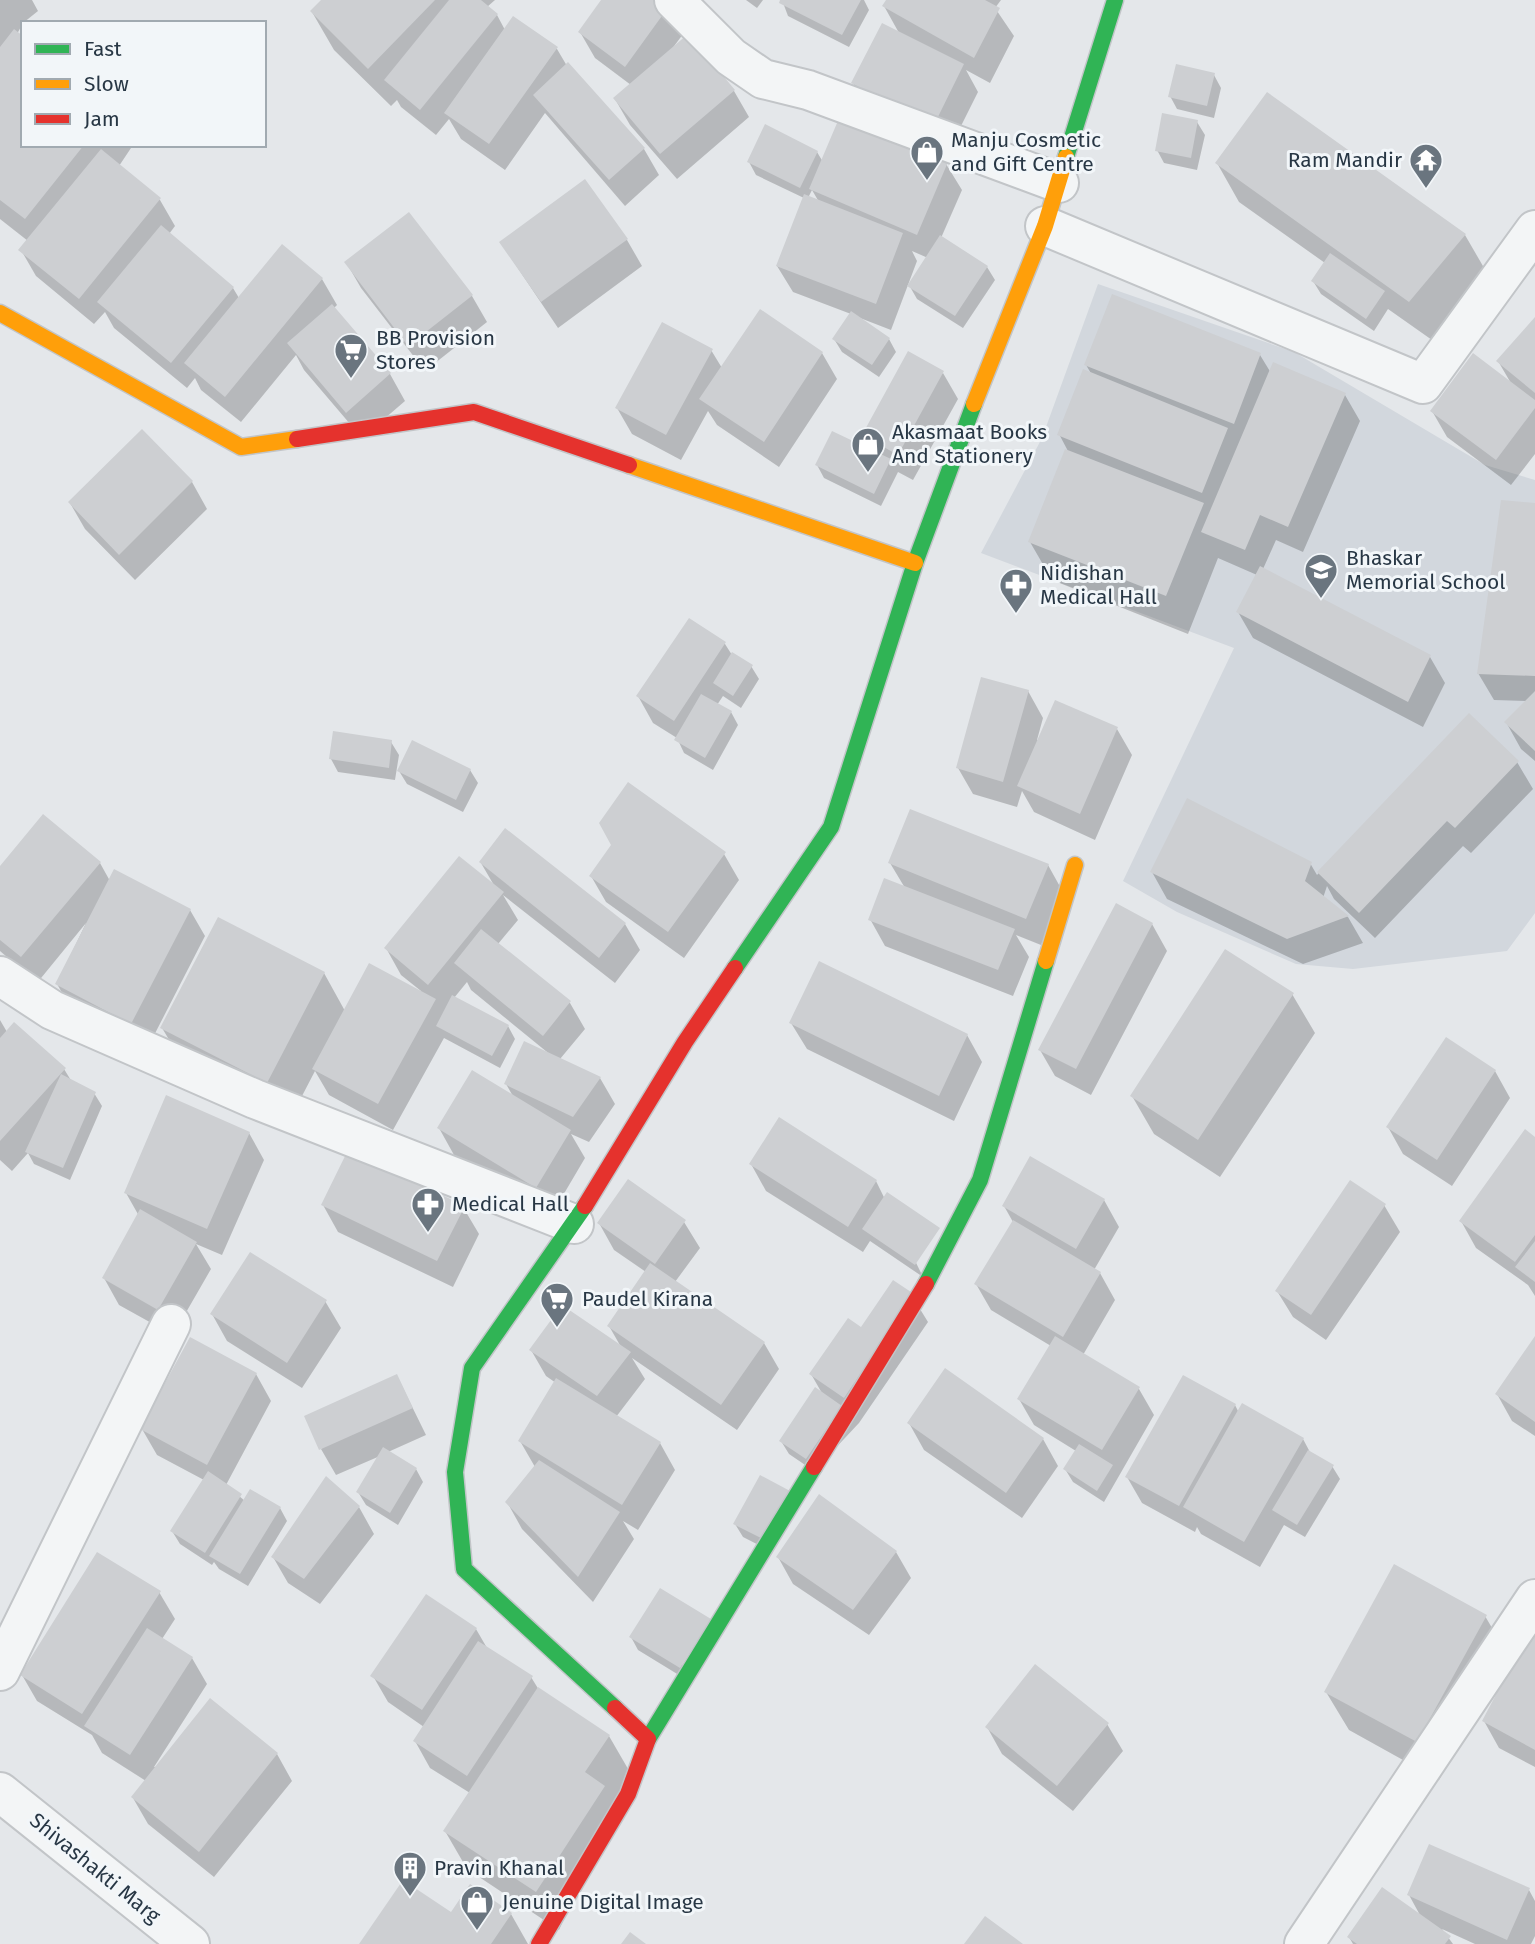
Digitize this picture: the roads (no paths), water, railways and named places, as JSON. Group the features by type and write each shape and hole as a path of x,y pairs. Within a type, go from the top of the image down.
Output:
{"street":[{"path":"674,0 731,57 763,79 808,90 1059,183"},
{"path":"648,1739 464,1569 455,1472 472,1368 574,1224 685,1042 831,827 915,562 960,439 1045,226 1115,0"},
{"path":"1045,226 1423,384 1535,230"},
{"path":"0,313 241,447 474,412 915,562"},
{"path":"539,1944 628,1794 648,1739 923,1289 980,1180 1075,865"},
{"path":"0,976 52,1010 230,1088 324,1128 574,1224"},
{"path":"0,1671 171,1324"},
{"path":"1304,1944 1535,1599"},
{"name":"Shivashakti Marg","path":"0,1792 190,1944"}],"place":[{"name":"Manju Cosmetic and Gift Centre","path":"927,182"},
{"name":"Ram Mandir","path":"1426,190"},
{"name":"BB Provision Stores","path":"351,380"},
{"name":"Akasmaat Books And Stationery","path":"868,474"},
{"name":"Bhaskar Memorial School","path":"1321,600"},
{"name":"Nidishan Medical Hall","path":"1016,615"},
{"name":"Medical Hall","path":"428,1234"},
{"name":"Paudel Kirana","path":"557,1329"},
{"name":"Pravin Khanal","path":"410,1898"},
{"name":"Jenuine Digital Image","path":"477,1932"}]}
